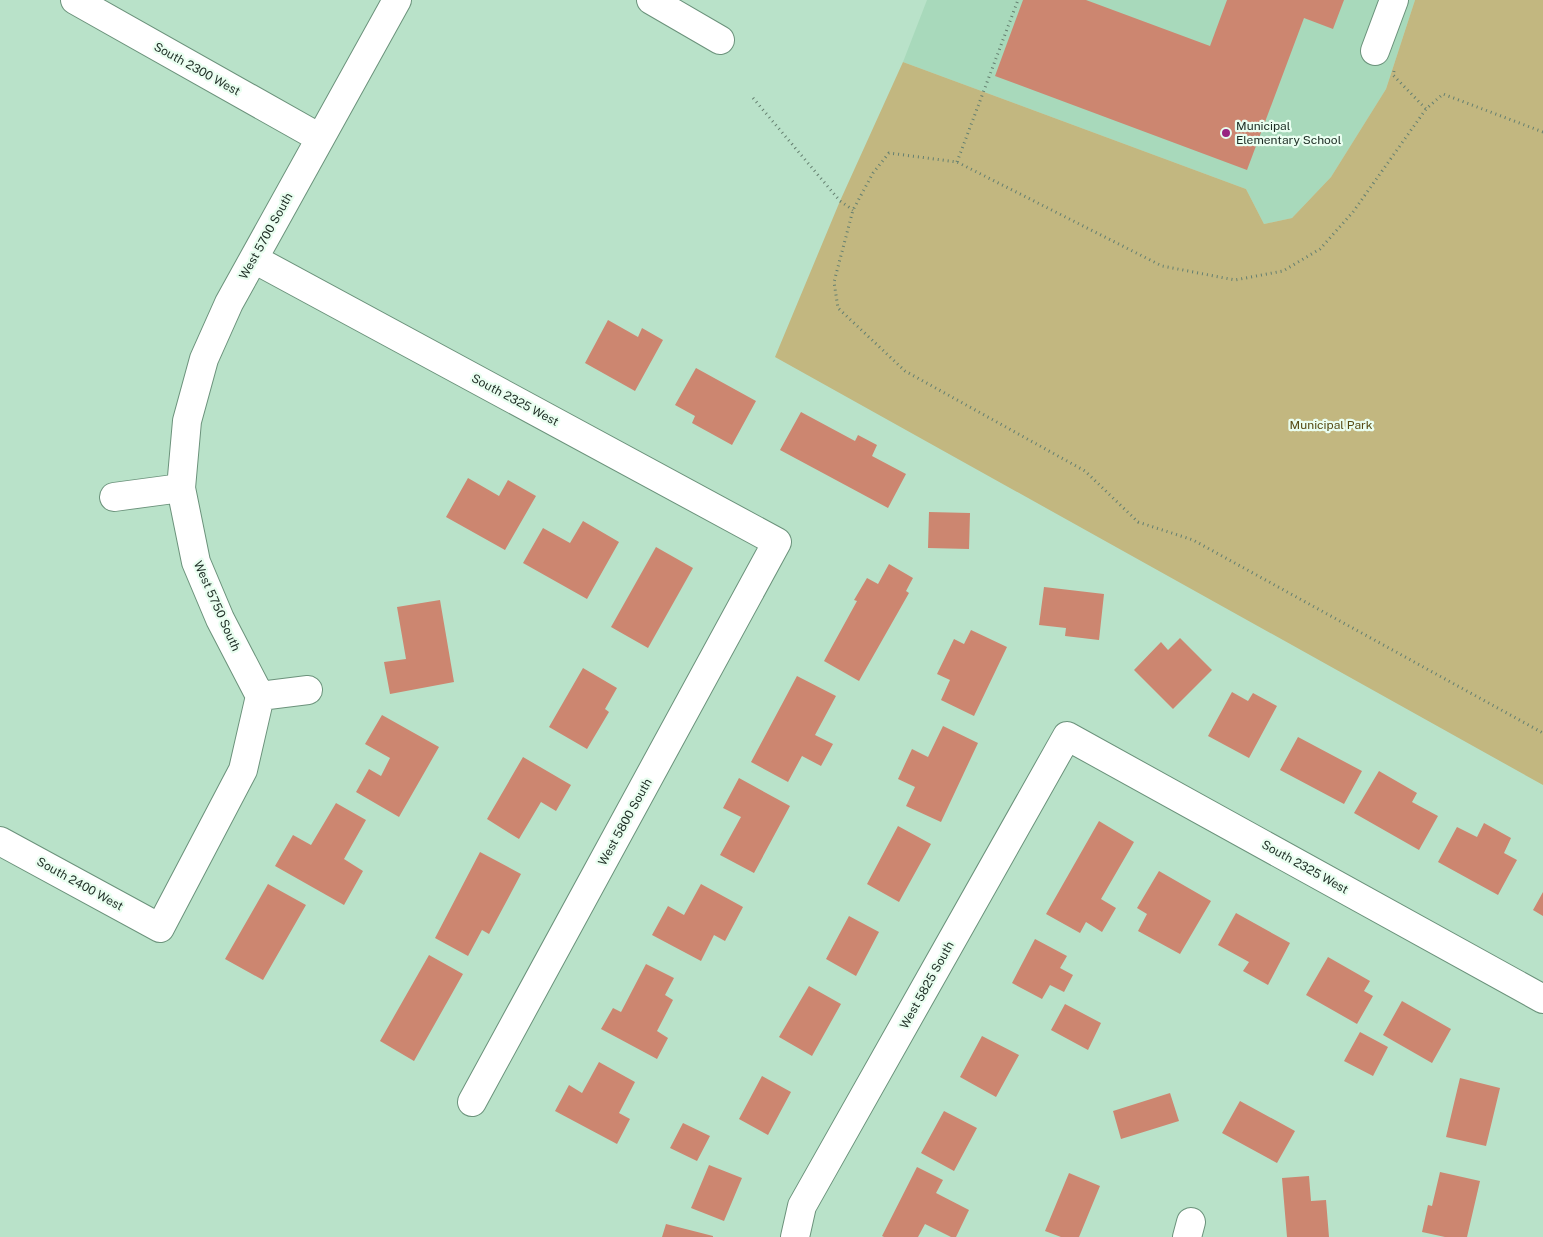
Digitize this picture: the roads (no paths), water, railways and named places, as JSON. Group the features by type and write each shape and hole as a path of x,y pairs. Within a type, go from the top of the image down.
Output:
{"street":[{"name":"South 2300 West","path":"74,0 320,138"},
{"name":"West 5700 South","path":"181,488 187,422 204,360 229,303 397,0"},
{"path":"651,0 720,40"},
{"path":"1386,57 1394,0"},
{"name":"South 2325 West","path":"254,259 777,542"},
{"path":"114,497 181,488"},
{"name":"West 5750 South","path":"181,488 196,562 220,619 260,696"},
{"name":"West 5800 South","path":"472,1102 777,542"},
{"path":"260,696 308,690"},
{"name":"South 2400 West","path":"0,841 160,928 243,770 260,696"},
{"name":"South 2325 West","path":"1067,736 1543,998"},
{"name":"West 5825 South","path":"795,1237 802,1206 1067,736"}],"place":[{"name":"Municipal Elementary School","path":"1226,133"}],"park label":[{"name":"Municipal Park","path":"1331,425"}]}
